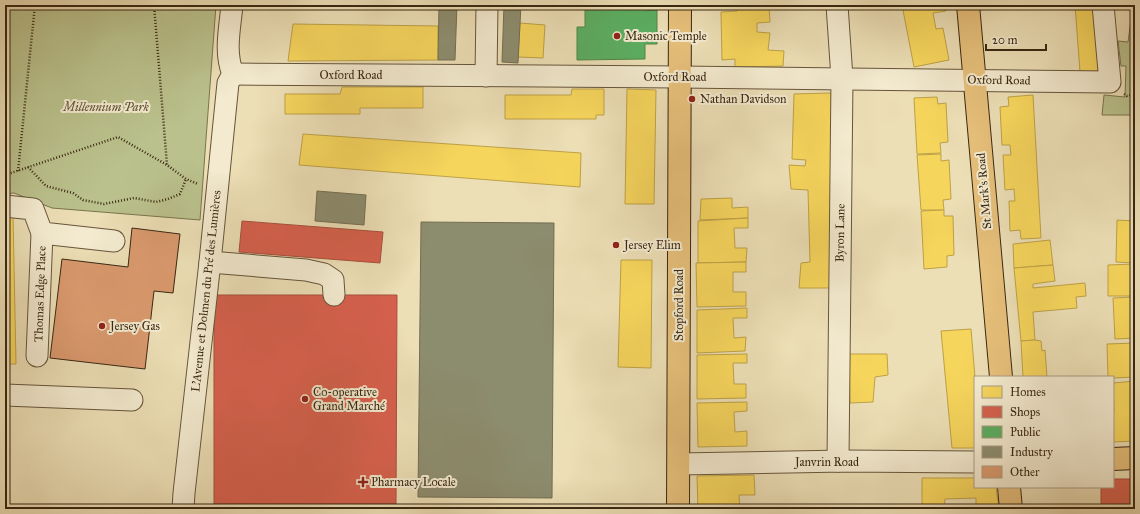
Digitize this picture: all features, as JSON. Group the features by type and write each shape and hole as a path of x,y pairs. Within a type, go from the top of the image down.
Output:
{"main road":[{"name":"Stopford Road","path":"678,509 680,5"},
{"name":"St Mark's Road","path":"968,5 1001,376"},
{"path":"1114,459 1135,458"},
{"path":"1009,488 1011,509"}],"street":[{"path":"232,5 228,53 230,67 233,74"},
{"path":"474,5 480,76"},
{"path":"480,76 488,5"},
{"name":"Byron Lane","path":"837,5 842,78 838,461"},
{"name":"Oxford Road","path":"233,74 842,78 1110,82 1103,5"},
{"name":"L'Avenue et Dolmen du Pré des Lumières","path":"184,509 195,390 210,262 228,83 233,74"},
{"name":"Thomas Edge Place","path":"5,206 33,209 42,233 37,356"},
{"name":"Thomas Edge Place","path":"42,233 114,241"},
{"path":"210,262 306,270 324,274 333,280 334,295"},
{"path":"5,395 132,400"},
{"name":"Janvrin Road","path":"679,464 838,461 974,462"}],"path":[{"path":"18,171 35,5"},
{"path":"154,5 167,165"},
{"path":"5,176 118,137 167,165 186,179 217,192"},
{"path":"28,167 46,186 73,193 83,200 104,204 134,198 156,202 168,199 180,194 186,179"}],"green space":[{"name":"Millennium Park","path":"5,5 216,5 200,220 52,208 14,193 5,194"},
{"path":"1133,5 1135,5 1135,115 1102,115 1104,95 1125,97 1126,66 1121,66 1118,41 1128,42"}],"building: Homes":[{"path":"739,5 769,6 770,22 757,23 757,32 770,33 768,50 784,51 783,66 735,67 735,59 722,60 721,12 737,11"},
{"path":"902,5 945,5 946,11 933,13 936,29 943,28 949,60 914,67"},
{"path":"1075,5 1097,5 1102,71 1080,72"},
{"path":"520,23 545,25 543,58 518,57"},
{"path":"293,24 438,26 438,60 288,61"},
{"path":"342,87 423,87 423,108 360,108 360,114 285,114 285,94 340,94"},
{"path":"572,89 604,89 604,115 596,115 596,119 505,119 505,95 571,95"},
{"path":"627,89 656,90 654,204 625,204"},
{"path":"830,93 835,98 835,288 799,288 801,263 810,262 808,190 791,189 789,165 805,166 806,160 792,159 794,94"},
{"path":"1033,95 1041,238 1021,239 1020,230 1010,231 1009,201 1015,201 1014,189 1005,190 1003,155 1011,155 1010,145 1002,145 1000,107 1009,106 1008,97"},
{"path":"937,97 938,104 946,103 948,142 940,143 941,153 917,154 914,98"},
{"path":"303,134 581,153 580,187 299,165"},
{"path":"941,154 941,161 949,160 951,199 943,200 944,210 921,210 917,155"},
{"path":"732,198 732,208 748,207 748,218 700,220 701,199"},
{"path":"944,210 944,216 953,216 954,255 947,256 947,267 924,269 921,211"},
{"path":"5,213 13,213 16,364 5,364"},
{"path":"748,218 748,228 734,228 735,248 747,248 746,262 698,263 698,221"},
{"path":"1117,220 1135,221 1135,263 1116,262"},
{"path":"1050,240 1053,265 1014,268 1013,244"},
{"path":"621,260 652,260 651,368 618,367"},
{"path":"746,262 746,272 733,272 733,292 746,292 746,306 697,307 696,263"},
{"path":"1135,264 1135,296 1108,296 1108,265"},
{"path":"1053,265 1055,281 1033,284 1033,288 1085,283 1086,296 1076,297 1077,308 1033,312 1035,340 1021,341 1014,268"},
{"path":"1135,297 1135,338 1115,339 1113,298"},
{"path":"747,308 747,318 733,318 734,338 746,337 745,351 697,353 697,310"},
{"path":"971,329 975,376 974,448 952,448 941,331"},
{"path":"1021,341 1041,341 1042,351 1045,350 1047,376 1023,376"},
{"path":"1135,343 1135,377 1114,378 1114,376 1108,376 1107,344"},
{"path":"747,354 747,363 733,363 734,384 746,384 746,398 697,399 697,355"},
{"path":"849,354 887,354 888,375 875,377 873,402 850,403"},
{"path":"1135,381 1135,441 1114,442 1114,383"},
{"path":"747,402 747,411 734,412 735,432 747,431 747,446 698,447 697,403"},
{"path":"754,475 755,495 739,495 740,509 698,509 697,476"},
{"path":"922,478 974,478 974,488 996,488 999,509 976,509 976,498 945,499 944,509 922,509"}],"building: Shops":[{"path":"242,221 383,232 380,263 239,252"},
{"path":"214,295 397,295 396,504 214,504"},
{"path":"1114,479 1135,479 1135,509 1101,509 1101,488 1114,488"},
{"path":"629,506 659,506 659,509 629,509"}],"building: Public":[{"name":"Masonic Temple","path":"623,5 645,5 645,11 657,10 657,44 645,44 645,59 577,60 577,27 585,27 585,9 623,9"}],"building: Industry":[{"path":"439,5 457,5 455,60 438,60"},
{"path":"504,5 521,5 518,63 502,62"},
{"path":"317,191 366,195 364,225 315,221"},
{"path":"421,222 554,223 552,498 418,497"}],"building: Other":[{"name":"Jersey Gas","path":"132,228 180,234 173,293 154,291 145,369 50,358 62,259 128,267"}],"place":[{"name":"Masonic Temple","path":"617,36"},
{"name":"Nathan Davidson","path":"692,99"},
{"name":"Jersey Elim","path":"616,245"},
{"name":"Jersey Gas","path":"102,326"},
{"name":"Co-operative Grand Marché","path":"305,399"},
{"name":"Pharmacy Locale","path":"363,482"}]}
